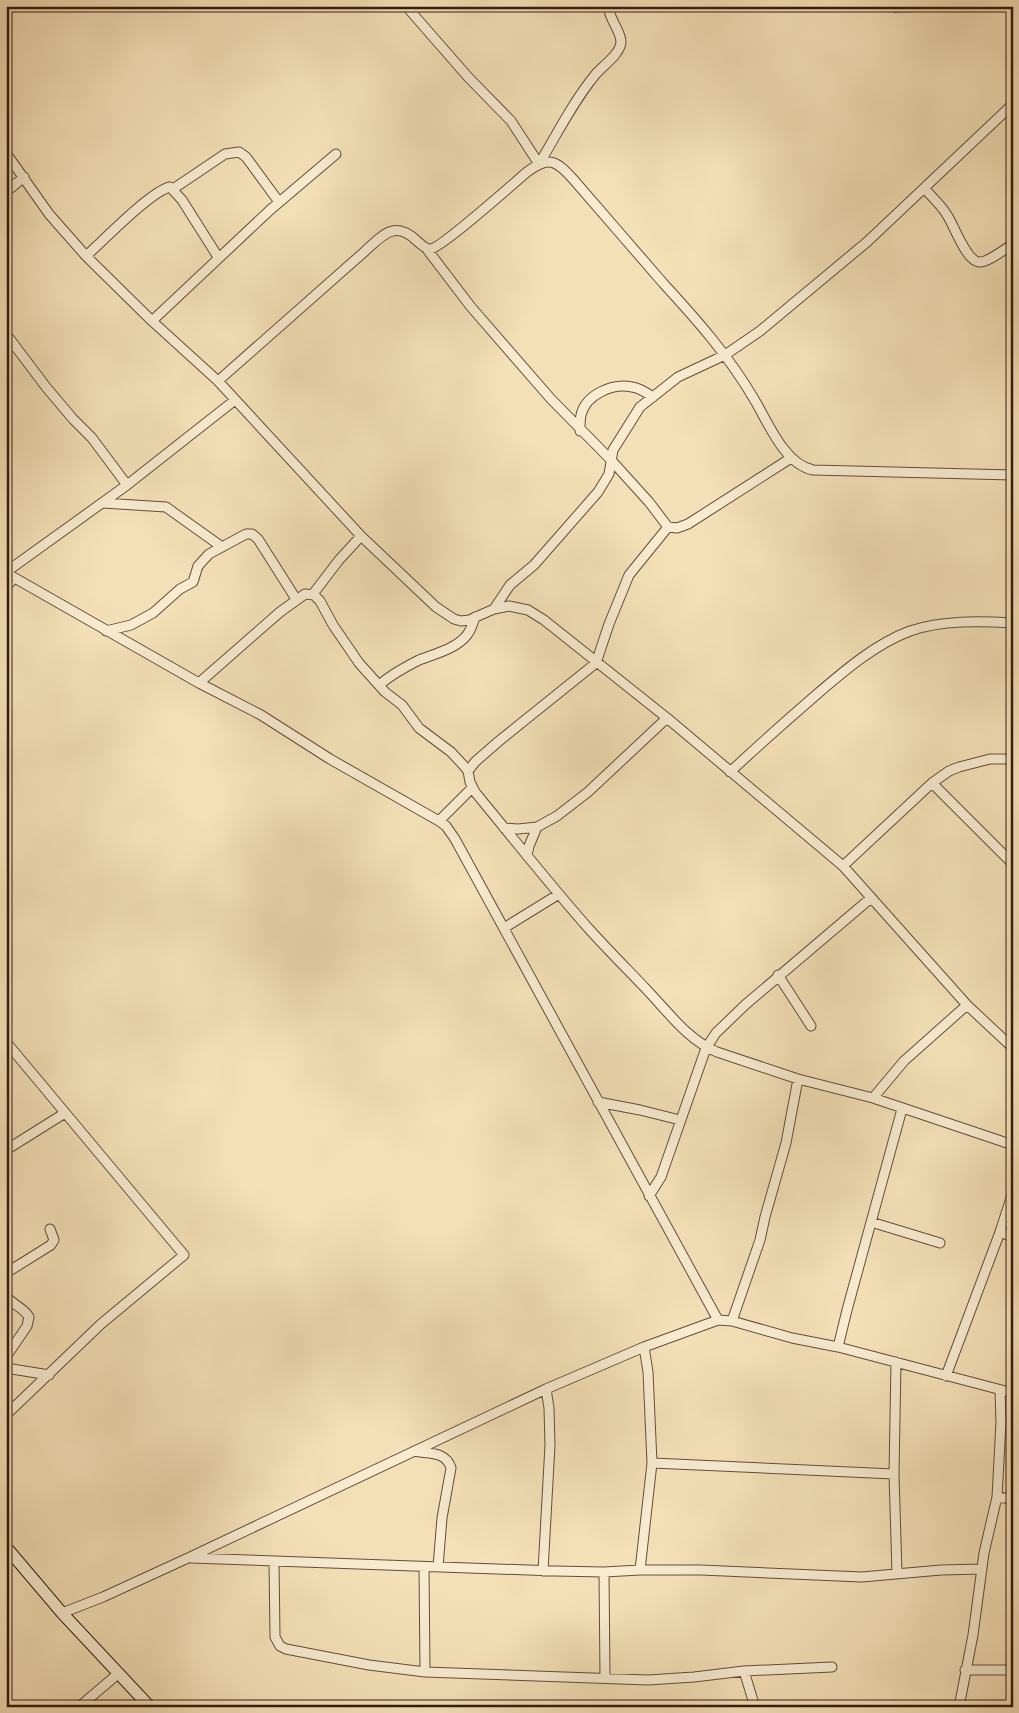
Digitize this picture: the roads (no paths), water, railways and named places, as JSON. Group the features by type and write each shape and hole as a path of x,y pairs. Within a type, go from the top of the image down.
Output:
{"main road":[{"path":"6,1546 62,1613 150,1707"}],"street":[{"path":"406,6 468,77 511,120 540,164"},
{"path":"540,164 578,98 621,45 620,37 610,18 608,6"},
{"path":"494,609 510,585 534,565 598,492 609,474 613,450 629,427 638,409 678,377 725,355 760,331 853,253 1013,104"},
{"path":"173,189 225,154 238,152 246,157 279,202"},
{"path":"6,153 53,219 86,256 152,321 218,381 362,536 420,592 449,616 461,621 494,609 510,606 528,610 552,626 667,718 843,866 967,1005 1013,1048"},
{"path":"152,321 218,257 336,154"},
{"path":"426,248 434,248 443,242 526,172 540,164 555,162 564,169 725,355 791,458 797,464 813,470 1013,475"},
{"path":"6,192 24,177"},
{"path":"86,256 138,208 169,187 173,189 186,206 218,257"},
{"path":"924,188 946,213 964,249 972,259 978,262 983,261 1013,244"},
{"path":"218,381 363,253 388,233 401,230 407,232 426,248 472,307 550,399 611,460 649,502 668,527 677,528 688,524 791,458"},
{"path":"6,334 46,388 92,438 127,485"},
{"path":"580,431 583,410 602,391 614,387 630,386 638,388 653,397"},
{"path":"6,587 9,575 235,400"},
{"path":"103,503 166,507 222,547"},
{"path":"468,772 475,762 499,741 596,663 611,617 629,575 668,527"},
{"path":"106,631 131,625 153,613 180,589 193,582 197,568 212,552 246,534 254,535 296,599"},
{"path":"313,594 339,560 362,536"},
{"path":"9,575 199,683 261,715 330,759 446,826 455,839 718,1320"},
{"path":"199,683 257,630 296,599 305,594 313,594 320,601 333,625 359,663 388,695 404,707 419,728 451,752 468,772 472,788 559,894 591,931 692,1036 706,1048 798,1079 873,1098 1013,1145"},
{"path":"380,685 397,672 417,661 461,641 469,633 475,617"},
{"path":"730,772 793,714 848,669 899,636 910,631 935,625 971,622 1013,623"},
{"path":"504,828 537,827 557,816 588,792 667,718"},
{"path":"843,866 932,783 948,772 959,767 990,759 1013,759"},
{"path":"932,783 1013,864"},
{"path":"439,821 472,788"},
{"path":"527,856 537,827"},
{"path":"504,928 559,894"},
{"path":"650,1196 661,1177 706,1048 716,1034 778,976 871,898"},
{"path":"778,976 811,1026"},
{"path":"873,1098 904,1062 967,1005"},
{"path":"6,1042 184,1255 101,1324 6,1415"},
{"path":"732,1321 760,1240 786,1143 798,1079"},
{"path":"598,1102 680,1120"},
{"path":"838,1347 846,1310 902,1109"},
{"path":"6,1150 65,1113"},
{"path":"946,1376 1013,1192"},
{"path":"871,1222 940,1243"},
{"path":"6,1273 51,1245 54,1240 50,1229"},
{"path":"1000,1232 1013,1237"},
{"path":"6,1296 15,1306 26,1312 29,1317 27,1326 6,1357"},
{"path":"62,1613 103,1597 188,1558 546,1388 644,1347 718,1320 732,1321 792,1338 838,1347 1013,1393"},
{"path":"640,1570 652,1463 648,1372 644,1347"},
{"path":"896,1362 894,1474 897,1573"},
{"path":"6,1368 49,1375"},
{"path":"543,1571 550,1445 549,1408 546,1388"},
{"path":"959,1707 973,1635 989,1530 997,1497 1000,1390"},
{"path":"414,1451 444,1456 449,1461 451,1468 442,1518 438,1567"},
{"path":"652,1463 894,1474"},
{"path":"997,1497 1013,1500"},
{"path":"188,1558 424,1568 604,1572 701,1570 862,1576 982,1569"},
{"path":"274,1561 275,1637 283,1648 369,1665 424,1672 648,1680 744,1671 832,1667"},
{"path":"424,1568 424,1672"},
{"path":"604,1572 605,1678"},
{"path":"965,1670 1013,1670"},
{"path":"744,1671 755,1707"},
{"path":"79,1707 120,1673"}],"waterway":[{"path":"885,6 895,12 980,6"}]}
